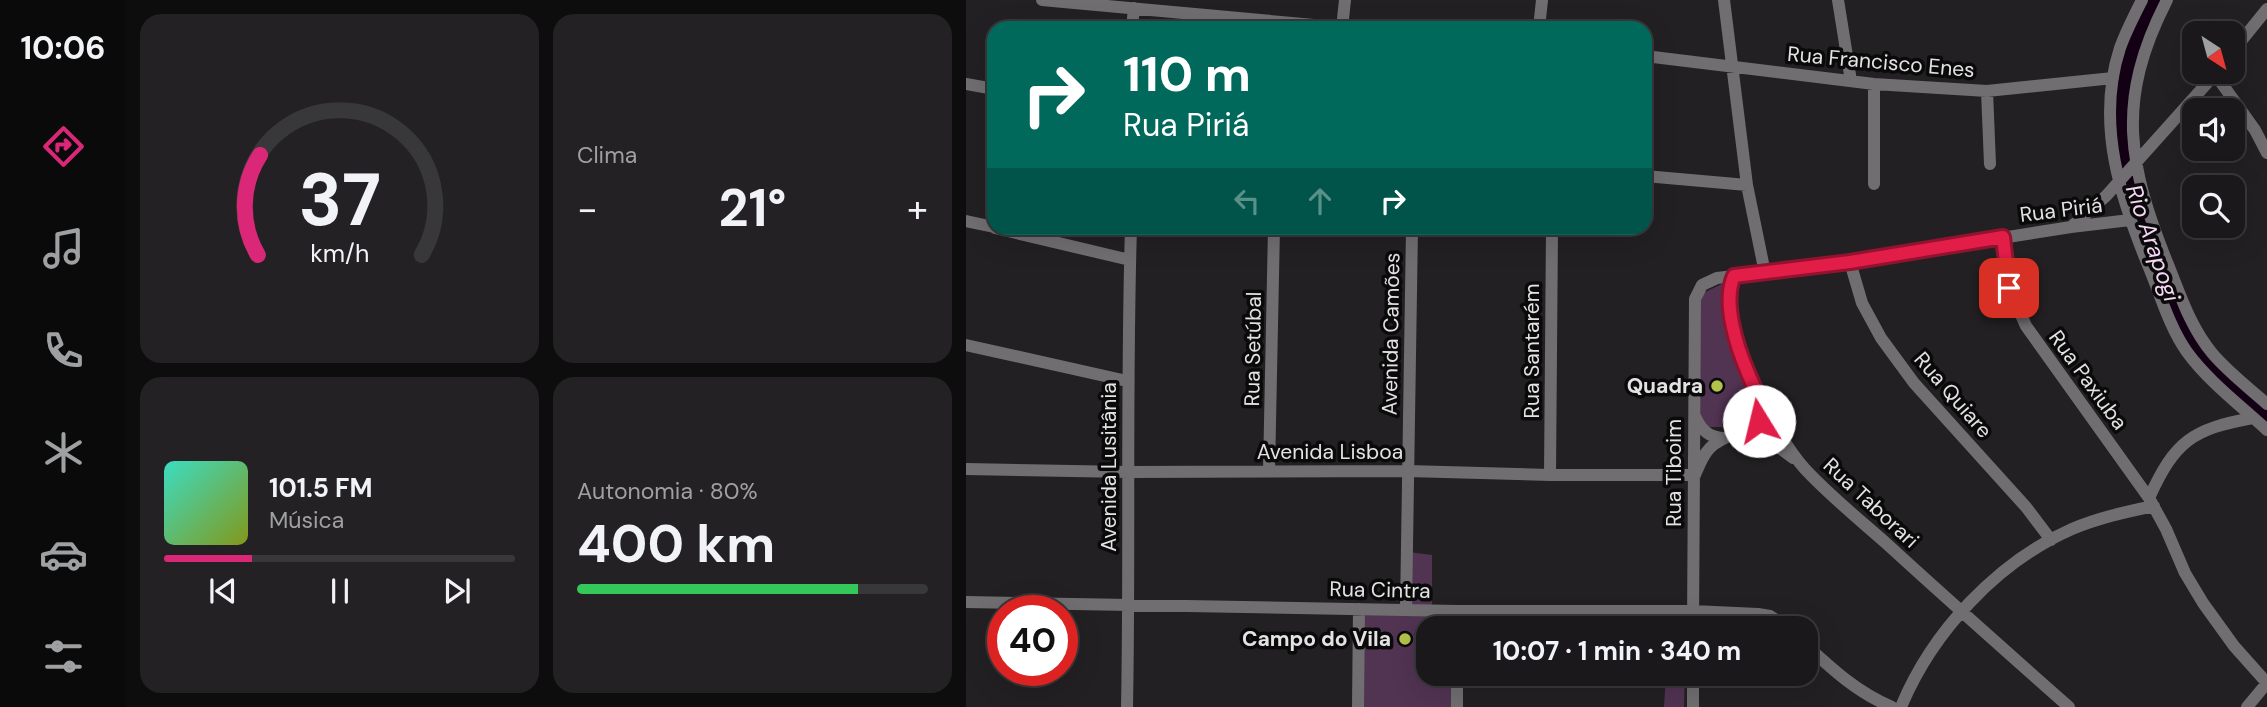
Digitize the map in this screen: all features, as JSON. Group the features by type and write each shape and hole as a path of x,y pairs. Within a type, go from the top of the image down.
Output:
{"street":[{"path":"1042,0 1276,21"},
{"path":"1343,21 1345,0"},
{"path":"1540,21 1542,0"},
{"path":"1724,0 1747,185 1765,273"},
{"path":"1838,0 1851,81"},
{"path":"2142,0 2119,50 2113,78 2110,126 2113,158 2127,171 2190,321 2212,353 2267,404"},
{"path":"2167,0 2150,32 2134,89 2133,132 2127,171 2130,220 2179,340 2199,368 2267,430"},
{"path":"1133,21 1134,8"},
{"path":"2245,36 2267,9"},
{"name":"Rua Francisco Enes","path":"1652,57 1874,84 1987,90 2113,78"},
{"path":"966,84 987,88"},
{"path":"1874,84 1874,184"},
{"path":"2071,227 2087,215 2206,84"},
{"path":"2224,84 2255,130 2267,153"},
{"path":"1987,90 1990,164"},
{"path":"1652,177 1747,185"},
{"name":"Rua Piriá","path":"1708,281 2130,220"},
{"path":"966,221 987,226"},
{"path":"1027,235 1130,260"},
{"name":"Avenida Lusitânia","path":"1128,707 1127,381 1131,235"},
{"name":"Rua Setúbal","path":"1269,471 1274,235"},
{"name":"Avenida Camões","path":"1406,610 1412,235"},
{"name":"Rua Santarém","path":"1550,475 1552,235"},
{"name":"Rua Paxiuba","path":"2003,237 2009,288 2026,326 2151,502 2185,573 2203,603 2234,646 2267,683"},
{"name":"Rua Quiare","path":"1850,262 1862,303 1881,338 1914,383 2026,507 2050,540"},
{"name":"Rua Taborari","path":"1734,276 1728,296 1746,370 1759,398 1804,468 2069,707"},
{"name":"Rua Tiboim","path":"1693,616 1695,299 1708,281"},
{"path":"966,345 1127,381"},
{"path":"1695,475 1711,447 1725,438 1748,432 1759,421 1759,398"},
{"path":"1693,413 1703,430 1710,435 1725,438"},
{"path":"1901,707 1921,668 1962,612 2000,575 2050,540 2151,502 2170,460 2180,445 2210,427 2253,418"},
{"path":"1748,432 1770,441 1804,468"},
{"name":"Avenida Lisboa","path":"966,469 1695,475"},
{"name":"Rua Cintra","path":"966,602 1457,611 1693,611 1770,616"},
{"path":"1358,707 1359,609"},
{"path":"1457,611 1457,616"},
{"path":"1818,656 1853,687 1892,707"},
{"path":"2247,707 2267,683"},
{"path":"1457,686 1458,707"},
{"path":"1693,686 1693,707"}],"shaded area":[{"path":"1722,284 1730,329 1756,419 1728,427 1698,427 1701,294"},
{"path":"1409,552 1432,555 1432,608 1408,608"},
{"path":"1361,611 1454,613 1454,616 1416,616 1416,686 1455,686 1455,707 1360,707"},
{"path":"1665,686 1685,686 1684,707 1664,707"}],"waterway":[{"name":"Rio Arapogi","path":"2157,0 2129,54 2123,142 2132,198 2186,336 2207,362 2267,416"}],"place":[{"name":"Quadra","path":"1717,386"},
{"name":"Campo do Vila","path":"1405,639"}],"route":[{"path":"1759,421 1759,398 1746,370 1729,304 1729,289 1734,276 1850,262 2003,237 2009,288"}]}
